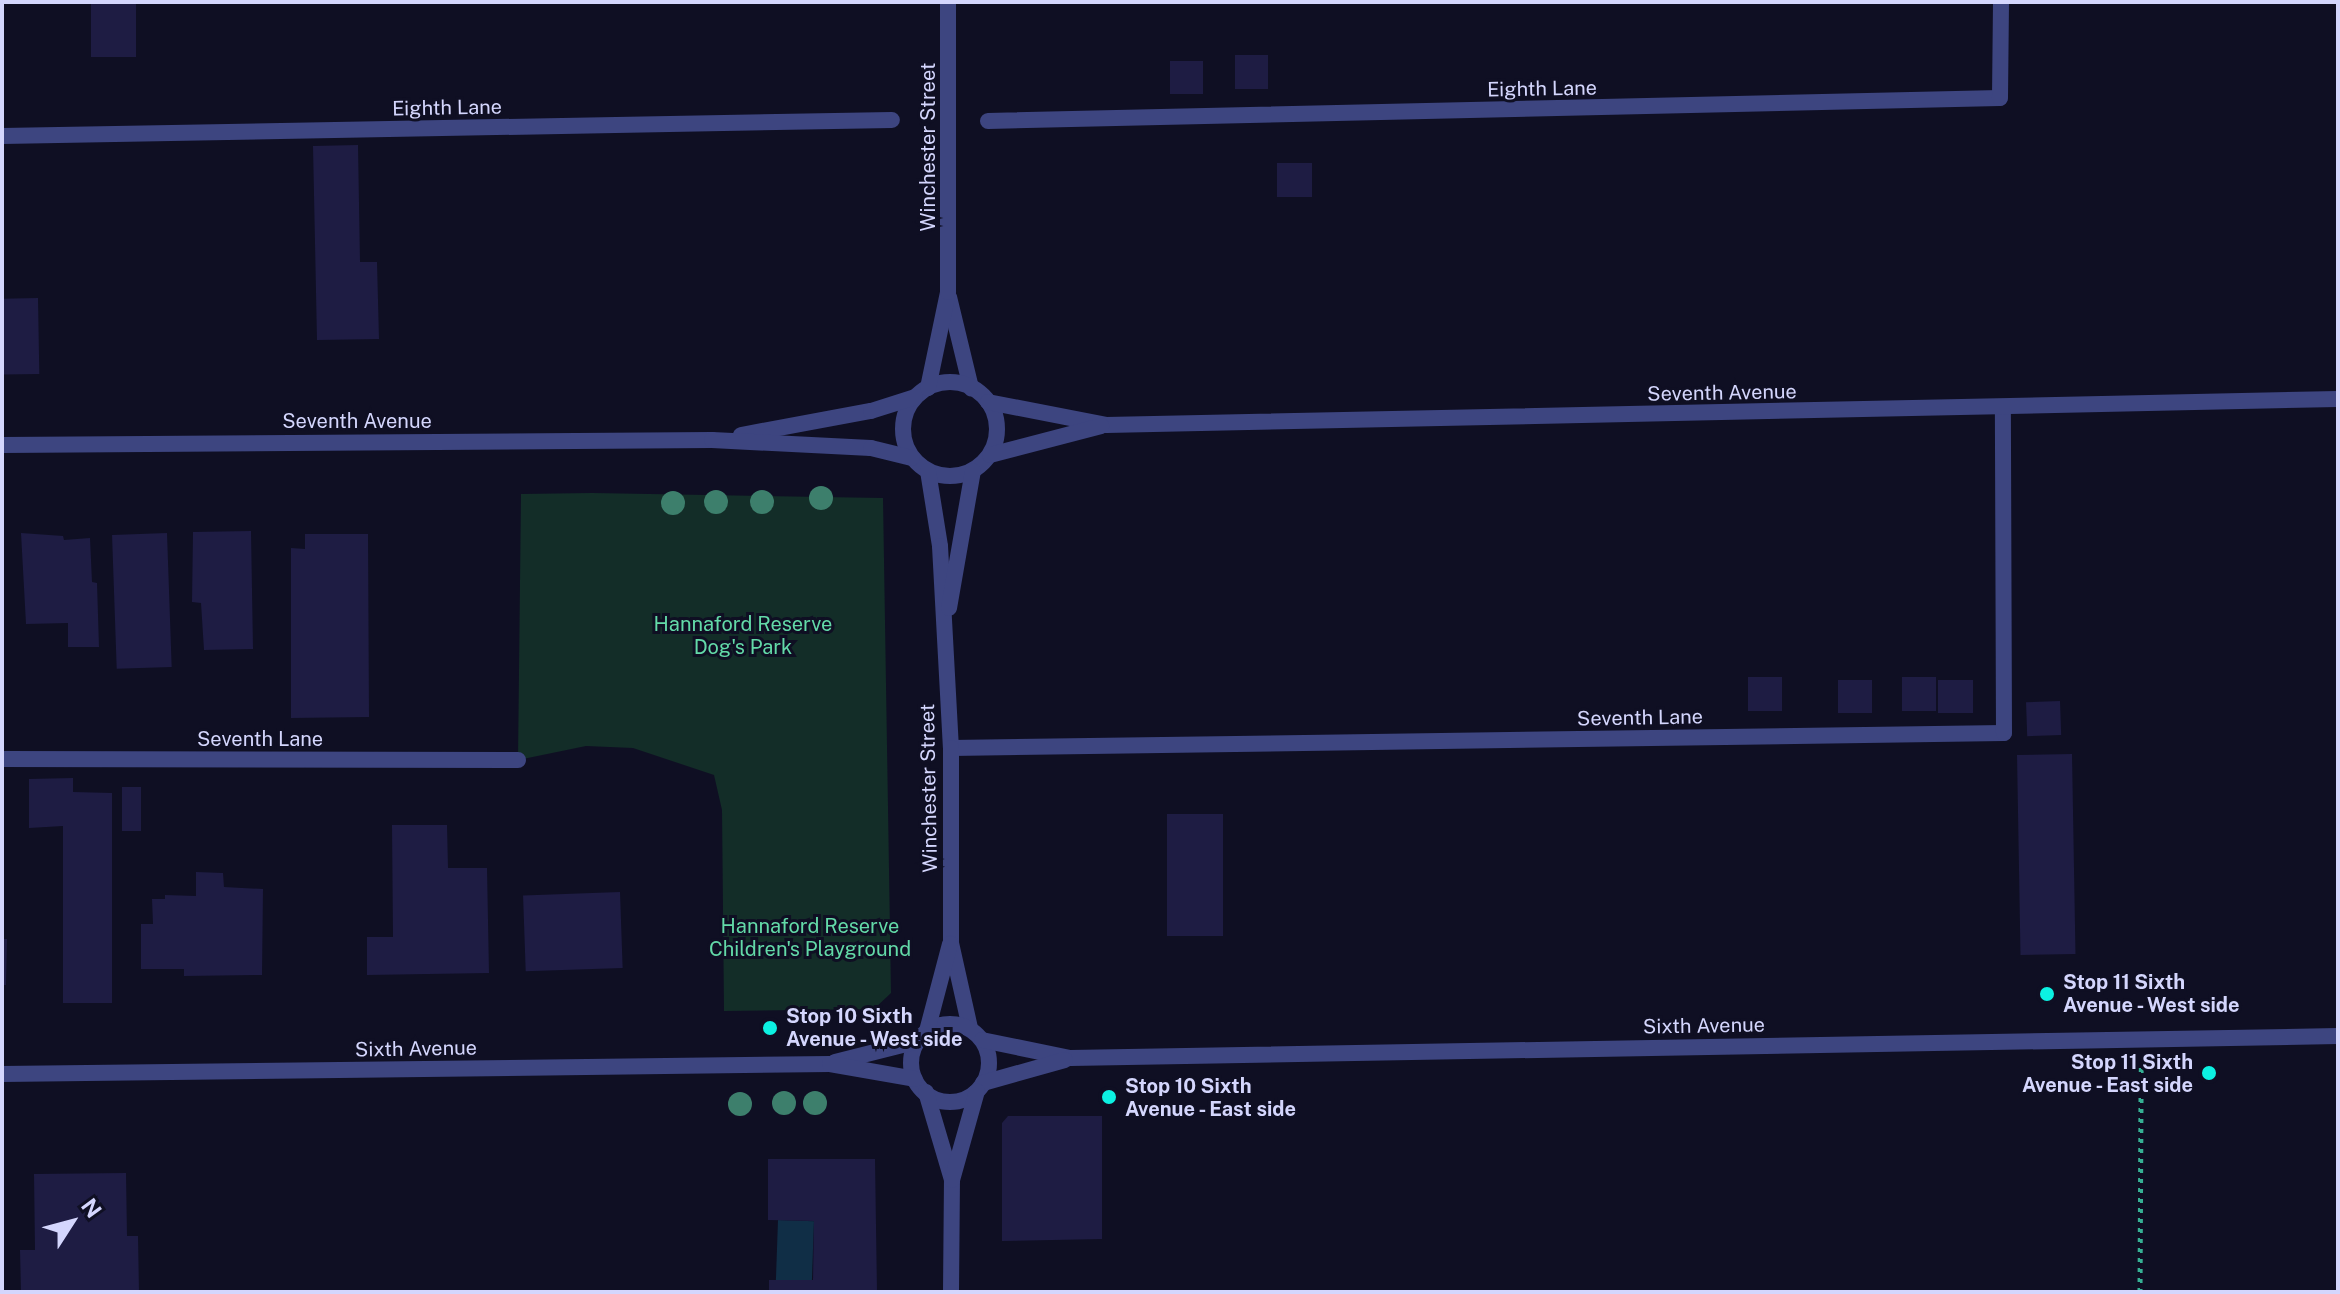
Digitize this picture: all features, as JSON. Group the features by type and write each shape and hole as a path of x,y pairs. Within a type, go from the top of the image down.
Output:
{"street":[{"name":"Winchester Street","path":"948,2 948,292 971,388"},
{"name":"Eighth Lane","path":"988,121 2000,98 2001,2"},
{"name":"Eighth Lane","path":"2,136 892,120"},
{"name":"Winchester Street","path":"921,392 948,292"},
{"path":"957,382 971,388 988,402 996,419 997,437 990,455 973,471 958,476 928,471 912,458 904,443 903,427 906,411 921,392 957,382"},
{"name":"Seventh Avenue","path":"712,440 871,411 921,392"},
{"name":"Seventh Avenue","path":"988,402 1106,425 2338,399"},
{"name":"Seventh Lane","path":"951,748 2004,733 2003,407"},
{"name":"Seventh Avenue","path":"990,455 1106,425"},
{"name":"Seventh Avenue","path":"2,445 712,440 871,448 912,458"},
{"name":"Winchester Street","path":"928,471 940,546 951,748 951,943 976,1034"},
{"name":"Winchester Street","path":"944,633 973,471"},
{"name":"Seventh Lane","path":"2,759 518,760"},
{"name":"Winchester Street","path":"922,1036 951,943"},
{"path":"951,1292 952,1180 980,1087 989,1069 989,1053 976,1034 948,1024 922,1036 912,1053 952,1180"},
{"name":"Sixth Avenue","path":"976,1034 1070,1058 2338,1036"},
{"name":"Sixth Avenue","path":"830,1064 922,1036"},
{"name":"Sixth Avenue","path":"980,1087 1070,1058"},
{"name":"Sixth Avenue","path":"2,1074 830,1064 920,1086"},
{"path":"920,1086 946,1101 957,1101 980,1087"}],"path":[{"path":"2140,1292 2141,1041"}],"green space":[{"name":"Hannaford Reserve Dog's Park","path":"521,494 883,498 891,993 874,1009 724,1011 722,810 714,775 633,748 586,746 518,760"}],"water":[{"path":"778,1220 814,1221 812,1281 776,1280"}],"building":[{"path":"91,2 136,2 136,57 91,57"},
{"path":"1235,55 1268,55 1268,89 1235,89"},
{"path":"1170,61 1203,61 1203,94 1170,94"},
{"path":"358,145 360,262 377,262 379,339 317,340 313,146"},
{"path":"1277,163 1312,163 1312,197 1277,197"},
{"path":"38,298 39,374 3,375 2,299"},
{"path":"251,531 253,649 204,650 201,603 192,602 193,532"},
{"path":"21,533 63,536 64,540 90,538 92,582 97,583 99,647 68,647 68,623 26,624"},
{"path":"167,533 172,667 117,669 112,535"},
{"path":"305,534 368,534 369,717 291,718 291,548 305,549"},
{"path":"1748,677 1782,677 1782,711 1748,711"},
{"path":"1902,677 1936,677 1936,711 1902,711"},
{"path":"1838,680 1872,680 1872,713 1838,713"},
{"path":"1938,680 1973,680 1973,713 1938,713"},
{"path":"2060,701 2061,735 2027,736 2026,702"},
{"path":"2072,754 2075,954 2020,955 2017,755"},
{"path":"73,778 73,792 112,793 112,1003 63,1003 63,826 29,828 29,779"},
{"path":"122,787 141,787 141,831 122,831"},
{"path":"1167,814 1223,814 1223,936 1167,936"},
{"path":"392,825 447,825 448,868 487,868 489,973 367,975 367,937 393,937"},
{"path":"196,872 223,873 224,887 263,889 262,975 184,976 184,969 141,969 141,924 153,924 152,899 165,899 165,895 196,896"},
{"path":"620,892 623,968 526,971 523,895"},
{"path":"2,939 7,939 6,985 2,985"},
{"path":"1008,1116 1102,1116 1102,1239 1002,1241 1002,1123"},
{"path":"768,1159 875,1159 877,1292 769,1292 769,1280 813,1280 814,1221 768,1220"},
{"path":"126,1173 127,1236 138,1236 139,1292 21,1292 20,1250 35,1250 34,1174"}],"place":[{"name":"Stop 11 Sixth Avenue - West side","path":"2047,994"},
{"name":"Stop 10 Sixth Avenue - West side","path":"770,1028"},
{"name":"Stop 11 Sixth Avenue - East side","path":"2209,1073"},
{"name":"Stop 10 Sixth Avenue - East side","path":"1109,1097"}],"park label":[{"name":"Hannaford Reserve Children's Playground","path":"810,938"}]}
